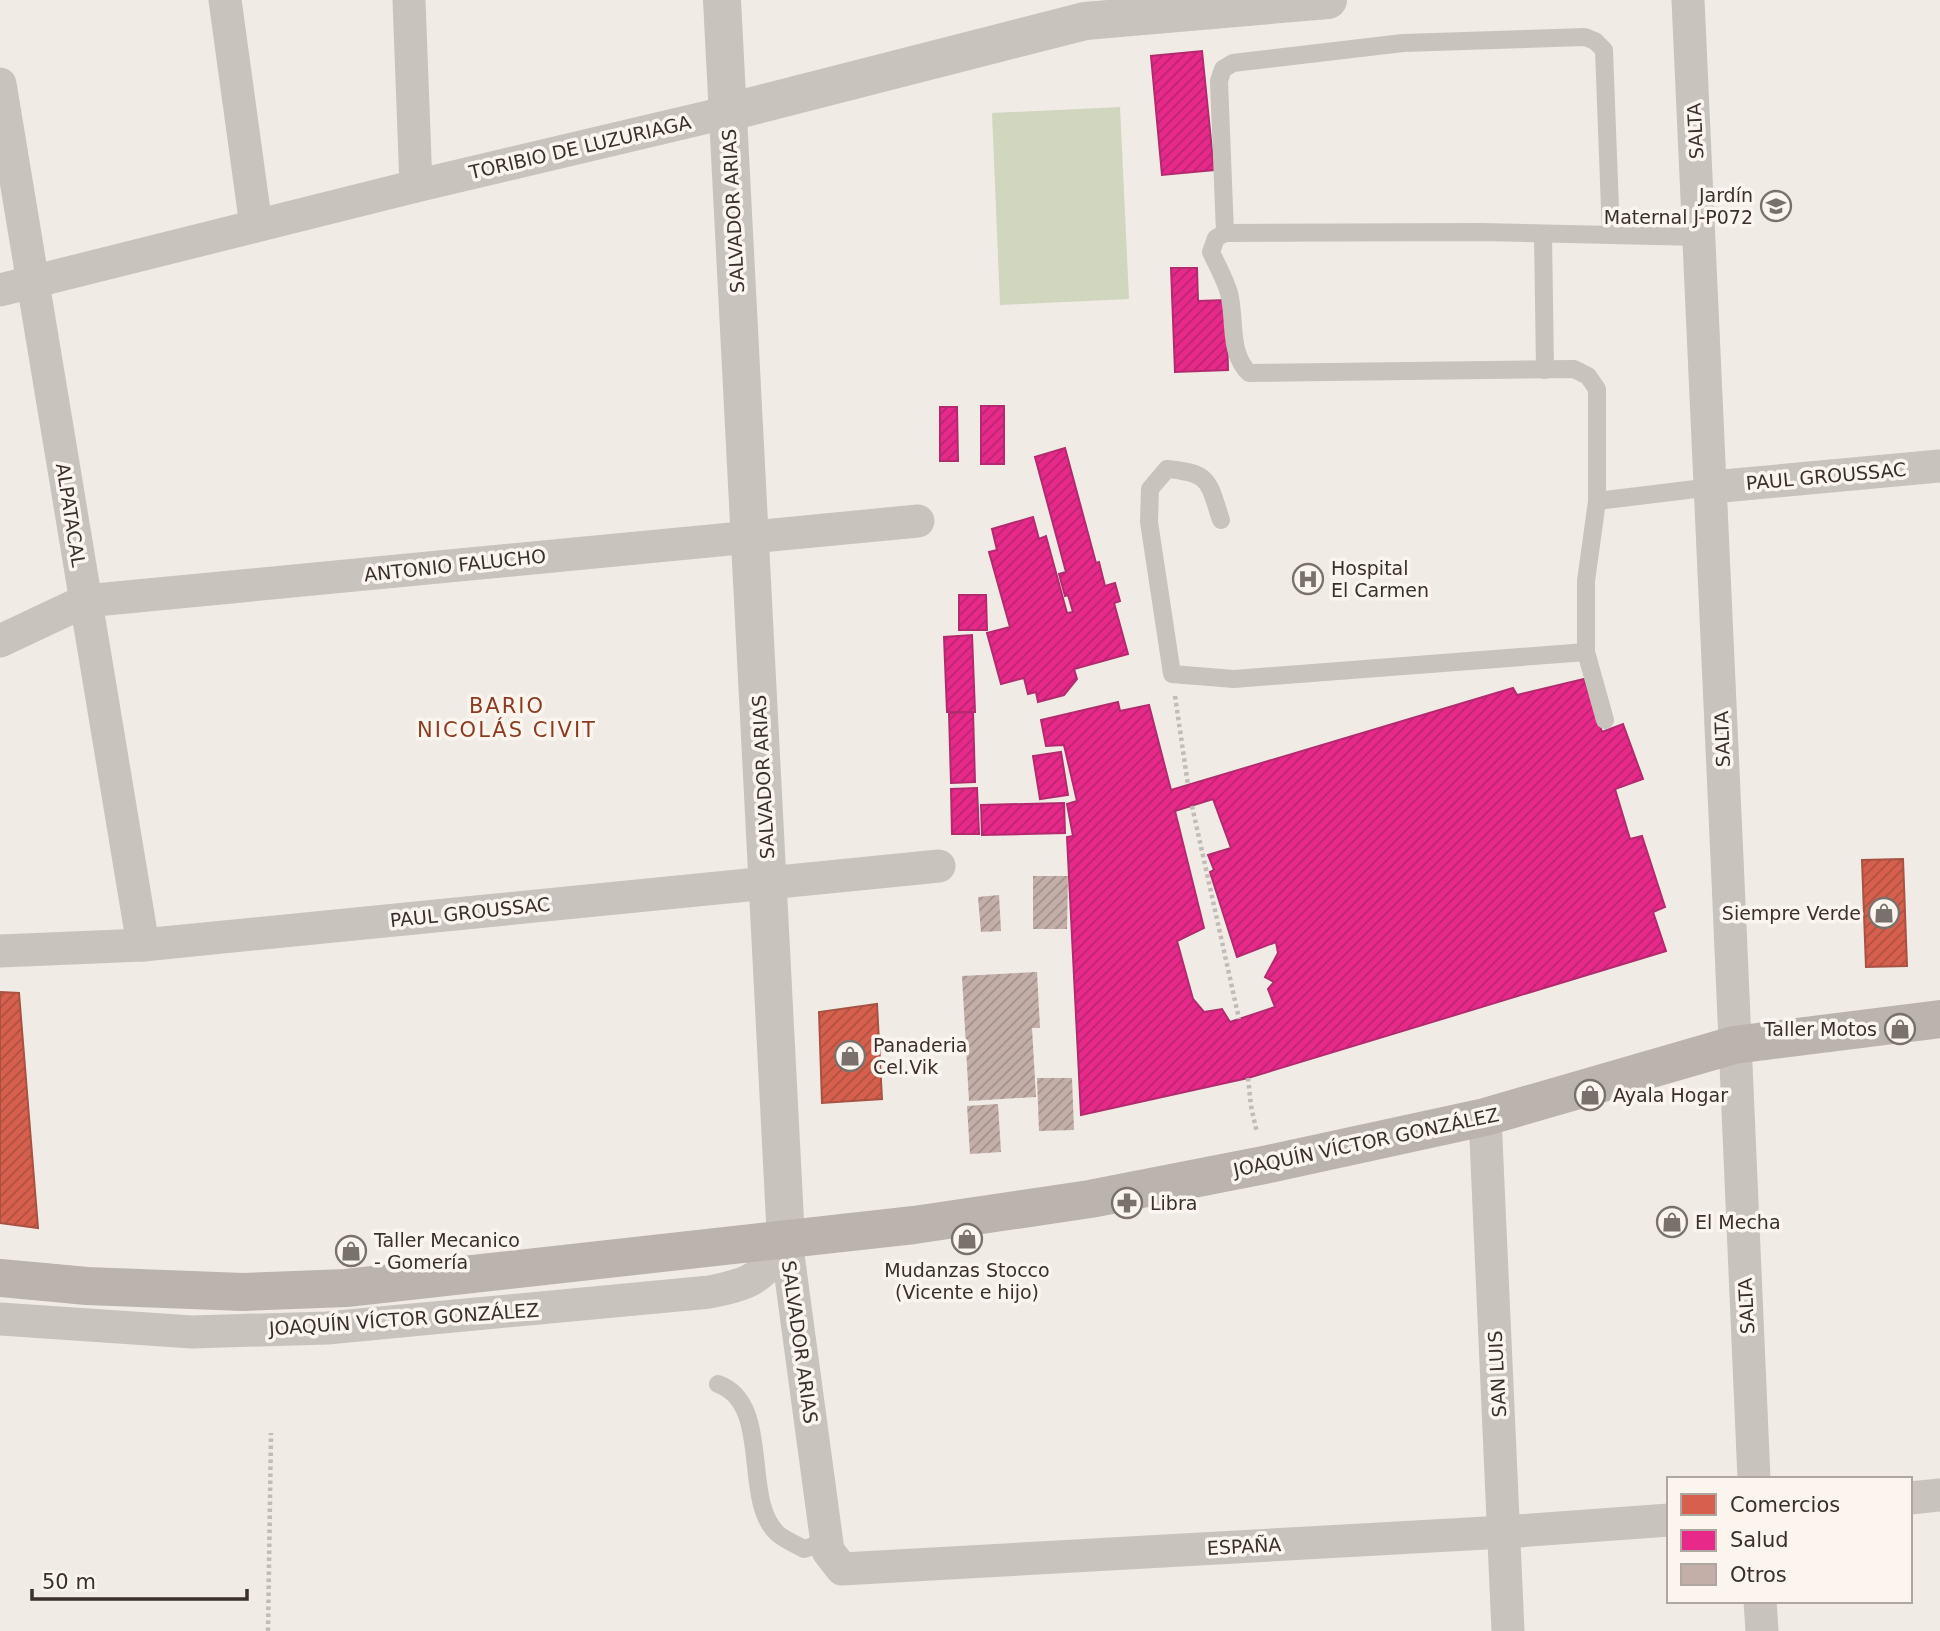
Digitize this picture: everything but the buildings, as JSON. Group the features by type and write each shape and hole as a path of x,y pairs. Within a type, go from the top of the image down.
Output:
{"main road":[{"name":"JOAQUÍN VÍCTOR GONZÁLEZ","path":"0,1278 146,1289 243,1292 295,1290 380,1285 914,1225 1090,1199 1265,1165 1485,1117 1734,1045 1940,1019"}],"street":[{"path":"225,0 256,226"},
{"path":"409,0 416,186"},
{"name":"SALVADOR ARIAS","path":"722,0 786,1240 827,1546"},
{"name":"TORIBIO DE LUZURIAGA","path":"0,290 416,186 729,112 1085,11 1328,0"},
{"name":"SALTA","path":"1688,0 1701,237 1754,1477"},
{"name":"ALPATACAL","path":"0,84 144,945"},
{"name":"PAUL GROUSSAC","path":"1712,487 1940,466"},
{"name":"ANTONIO FALUCHO","path":"0,640 85,601 918,521"},
{"name":"PAUL GROUSSAC","path":"0,951 144,945 939,866"},
{"name":"SAN LUIS","path":"1485,1117 1508,1631"},
{"name":"JOAQUÍN VÍCTOR GONZÁLEZ","path":"0,1319 192,1332 327,1328 697,1294 734,1287 752,1280 767,1268 786,1240"},
{"path":"1912,1498 1940,1495"},
{"name":"ESPAÑA","path":"827,1546 842,1569 1503,1532 1667,1520"},
{"path":"1760,1603 1762,1631"}],"lane":[{"path":"1225,233 1219,81 1223,69 1233,63 1403,43 1585,37 1595,41 1604,50 1611,235"},
{"path":"1605,720 1586,652 1586,581 1597,502 1597,389 1588,376 1574,369 1249,373 1236,354 1229,293 1211,251 1216,238 1225,233 1701,237"},
{"path":"1543,234 1545,370"},
{"path":"1222,520 1209,483 1193,471 1167,469 1150,489 1149,522 1172,674 1234,679 1586,652"},
{"path":"1597,502 1712,487"},
{"path":"718,1384 735,1395 749,1421 764,1511 775,1532 804,1549 827,1546"}],"path":[{"path":"1172,674 1188,785"},
{"path":"1192,806 1239,1019"},
{"path":"1248,1078 1251,1106 1265,1165"},
{"path":"268,1631 271,1433"}],"green space":[{"path":"1120,107 1129,299 1000,305 992,113"}],"place":[{"name":"Jardín Maternal J-P072","path":"1776,206"},
{"name":"Hospital El Carmen","path":"1308,579"},
{"name":"Siempre Verde","path":"1884,913"},
{"name":"Taller Motos","path":"1900,1029"},
{"name":"Panaderia Cel.Vik","path":"850,1056"},
{"name":"Ayala Hogar","path":"1590,1095"},
{"name":"Libra","path":"1127,1203"},
{"name":"El Mecha","path":"1672,1222"},
{"name":"Mudanzas Stocco (Vicente e hijo)","path":"967,1239"},
{"name":"Taller Mecanico - Gomería","path":"351,1251"}],"district":[{"name":"BARIO NICOLÁS CIVIT","path":"507,718"}]}
